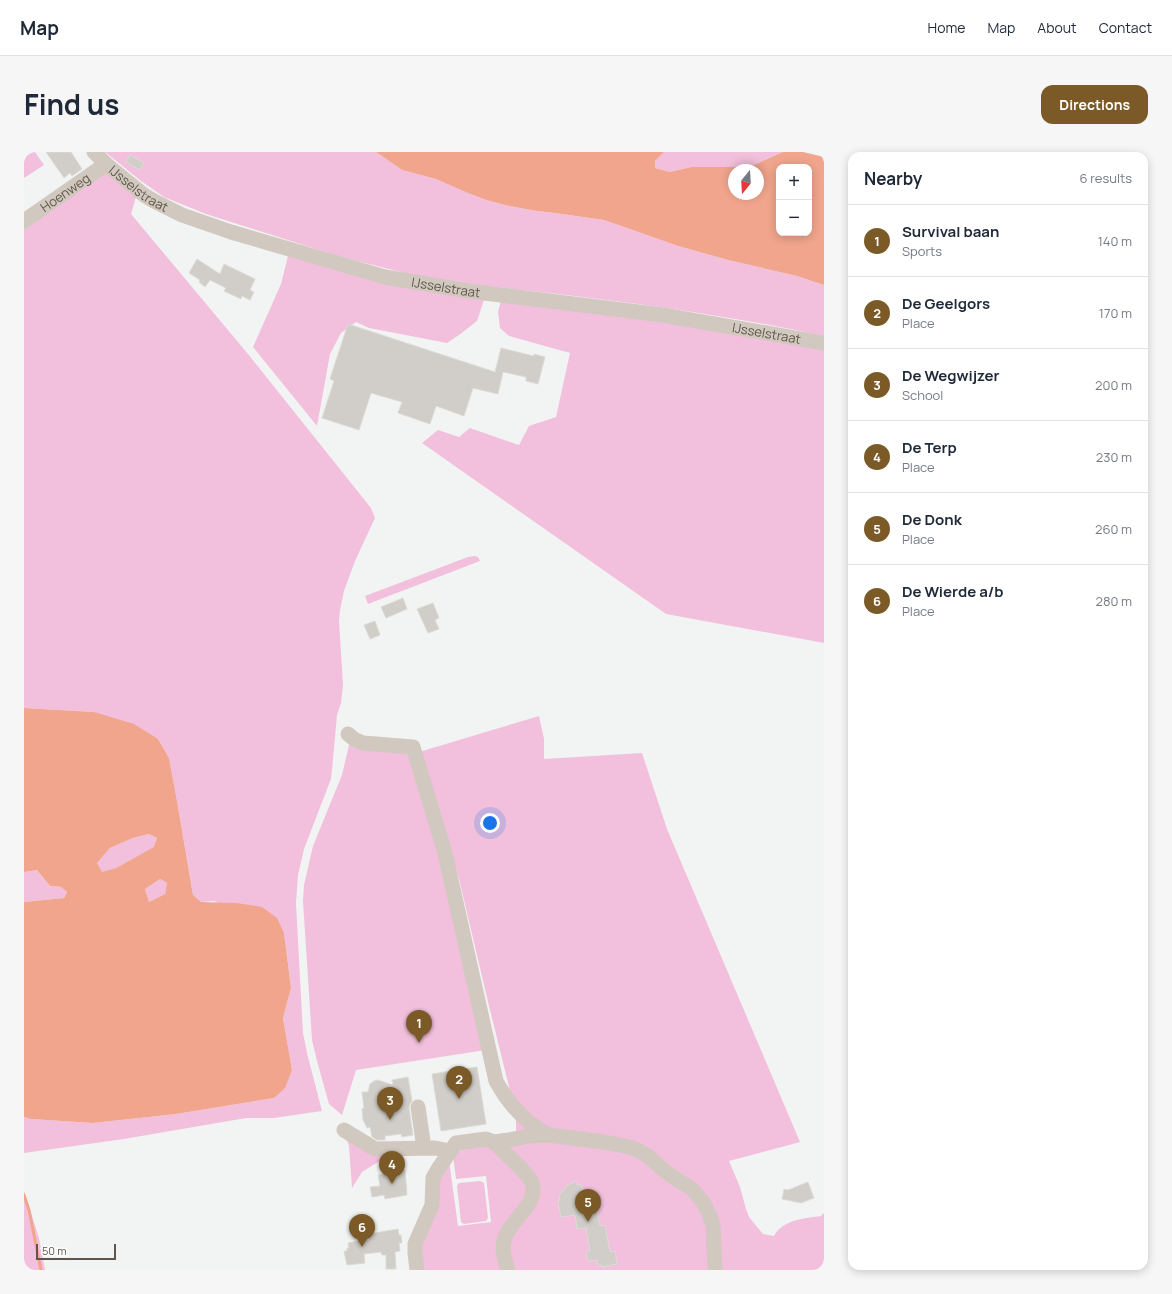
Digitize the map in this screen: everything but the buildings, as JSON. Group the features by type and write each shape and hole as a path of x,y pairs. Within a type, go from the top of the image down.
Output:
{"street":[{"name":"IJsselstraat","path":"94,152 106,164 144,195 182,215 232,232 385,277 468,291 664,315 824,343"},
{"name":"Hoenweg","path":"24,221 106,164"},
{"path":"348,734 354,739 363,743 413,746 445,853 496,1081 501,1090 526,1121 548,1135"},
{"path":"418,1107 424,1148"},
{"path":"344,1130 375,1149 435,1148 450,1151"},
{"path":"494,1142 538,1135 548,1135 604,1142 634,1149 648,1156 664,1171 692,1189 703,1202 712,1219 716,1270"},
{"path":"417,1270 415,1244 432,1205 433,1178 436,1171 456,1143 486,1139 494,1142 528,1176 532,1186 531,1197 527,1206 511,1225 505,1237 503,1252 508,1270"}],"shaded area":[{"path":"24,152 35,152 44,165 24,178"},
{"path":"105,152 376,152 402,170 436,179 486,200 537,211 604,220 678,246 728,260 797,276 824,285 824,336 777,326 684,310 428,279 338,256 206,214 164,197 141,181"},
{"path":"376,152 664,152 655,161 655,168 670,172 691,167 728,167 728,200 764,200 764,164 756,164 783,152 803,152 824,157 824,285 797,276 728,260 678,246 604,220 537,211 486,200 436,179 402,170"},
{"path":"664,152 783,152 756,164 728,164 728,167 691,167 670,172 655,168 655,161"},
{"path":"103,171 136,197 131,214 248,354 371,508 375,518 355,561 344,591 339,621 343,685 341,703 337,715 331,779 304,849 298,875 296,903 303,1033 322,1111 274,1118 246,1118 124,1139 24,1153 24,1117 32,1119 93,1123 176,1114 274,1098 292,1070 283,1018 291,988 284,933 214,901 201,902 193,895 169,758 158,739 94,712 24,708 24,224"},
{"path":"289,252 486,294 477,321 447,343 369,328 356,322 341,333 330,354 317,426 253,347 281,284"},
{"path":"502,296 824,344 824,643 666,614 422,443 438,430 459,437 470,428 519,445 529,426 556,417 570,353 509,336 500,328 498,312"},
{"path":"468,557 478,557 480,561 368,604 365,596"},
{"path":"24,708 94,712 134,724 158,739 169,758 193,895 201,902 236,903 262,907 277,918 284,933 291,988 283,1018 292,1070 285,1088 274,1098 176,1114 93,1123 31,1119 24,1117 24,902 64,898 67,892 61,887 50,886 37,870 24,872","holes":["149,834 157,838 154,847 116,868 102,872 97,863 110,848 133,838","160,879 167,883 165,894 149,902 145,889"]},
{"path":"539,716 544,739 544,759 642,753 667,829 800,1142 729,1161 740,1187 749,1217 763,1234 774,1236 782,1226 788,1223 801,1219 821,1216 824,1213 824,1270 719,1270 716,1223 651,1154 516,1135 516,1118 514,1107 459,879 419,752"},
{"path":"349,745 406,751 410,753 436,831 486,1050 356,1070 342,1115 329,1104 312,1040 303,901 304,885 313,846 342,775"},
{"path":"149,834 157,838 155,847 116,868 102,873 97,863 110,848 133,838"},
{"path":"37,870 50,886 61,887 67,892 64,898 24,902 24,872"},
{"path":"160,879 167,883 165,894 149,902 145,889"},
{"path":"343,1130 394,1152 362,1172 352,1188 349,1146"},
{"path":"534,1138 629,1150 678,1183 706,1213 712,1270 511,1270 506,1244 534,1199 507,1145"},
{"path":"484,1146 493,1148 529,1187 512,1220 505,1270 420,1270 418,1255 435,1186 449,1160 458,1226 491,1222 486,1176 456,1179 453,1156 462,1149"},
{"path":"480,1181 484,1183 488,1218 486,1221 464,1224 461,1222 457,1186 459,1183"},
{"path":"24,1191 39,1238 45,1270 24,1270"}],"waterway":[{"path":"24,1195 29,1210 41,1270"}],"place":[{"name":"Survival baan","path":"419,1043"},
{"name":"De Geelgors","path":"459,1099"},
{"name":"De Wegwijzer","path":"390,1120"},
{"name":"De Terp","path":"392,1184"},
{"name":"De Donk","path":"588,1222"},
{"name":"De Wierde a/b","path":"362,1247"}]}
